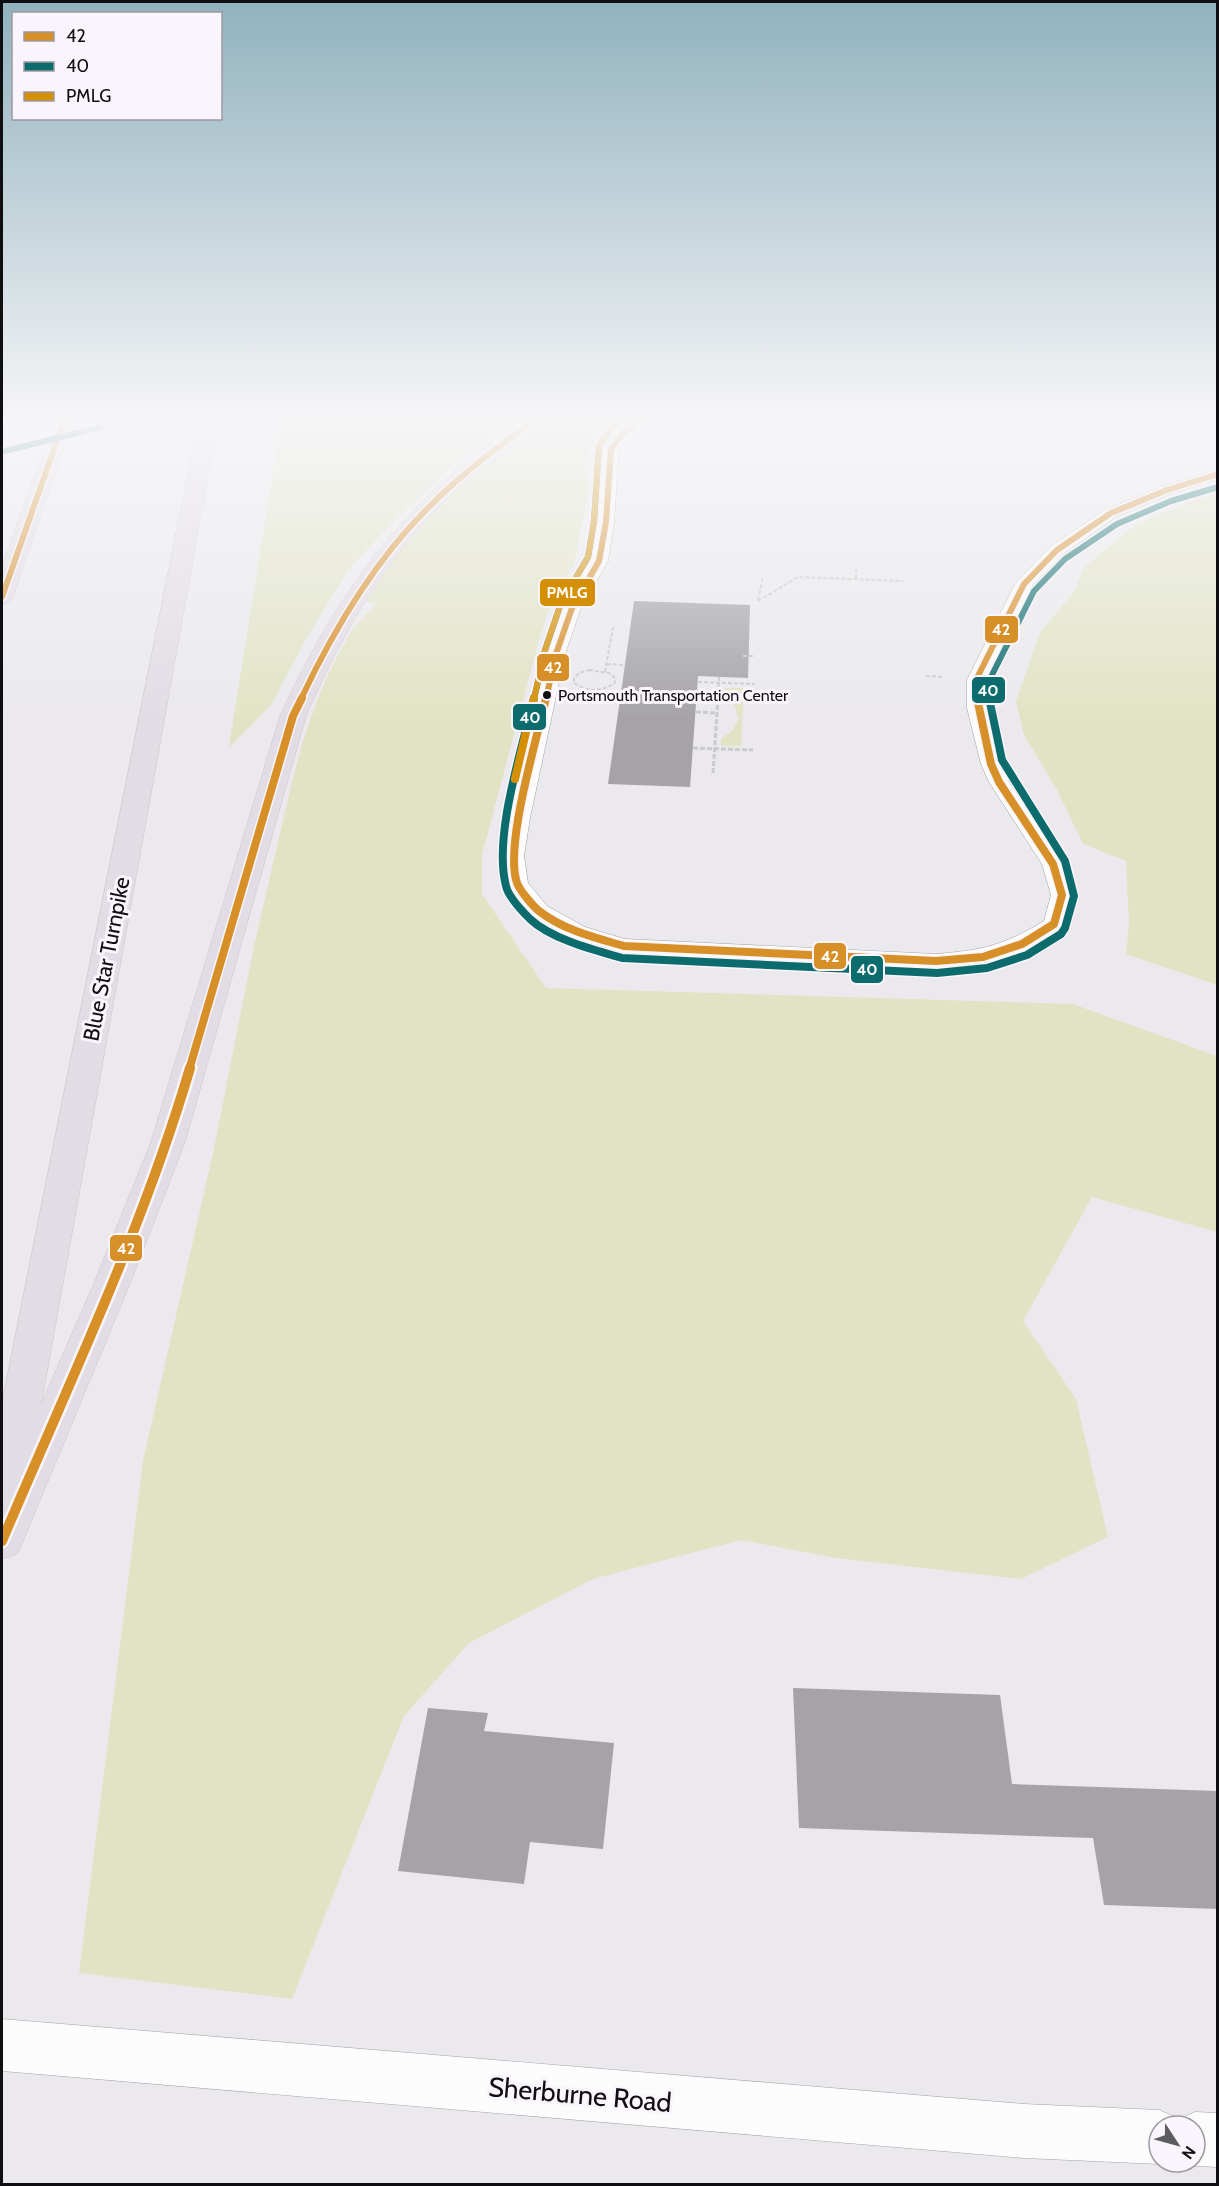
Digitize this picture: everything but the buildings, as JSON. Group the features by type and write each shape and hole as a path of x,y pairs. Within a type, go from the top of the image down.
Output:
{"highway":[{"path":"2,597 30,517"},
{"name":"Blue Star Turnpike","path":"2,1503 190,517"},
{"path":"2,1541 113,1281 168,1142 293,716 311,672 344,613 380,560 416,517"}],"street":[{"name":"Sherburne Road","path":"2,2045 133,2058 1012,2130 1147,2136"}],"lane":[{"path":"606,517 599,561 572,608 556,654 519,818 513,856 517,884 539,911 577,932 624,946 936,961 983,957 1022,944 1054,924 1062,895 1053,864 999,782 977,708 976,680 1024,584 1057,550 1106,517"}],"path":[{"path":"856,569 856,580"},
{"path":"763,577 758,601 798,577 903,581"},
{"path":"605,672 613,627"},
{"path":"743,656 755,656"},
{"path":"606,664 624,665"},
{"path":"589,670 605,672 614,677 615,683 609,688 589,690 579,688 574,683 574,678 579,673 589,670"},
{"path":"926,676 950,678"},
{"path":"712,773 719,677"},
{"path":"698,682 755,684"},
{"path":"696,712 717,713"},
{"path":"693,748 753,750"}],"green space":[{"path":"266,517 398,517 349,568 306,639 271,705 229,747"},
{"path":"429,517 583,517 575,561 548,612 539,640 482,855 482,894 546,988 1073,1004 1217,1056 1217,1232 1092,1197 1023,1321 1076,1399 1108,1537 1021,1579 836,1558 741,1540 593,1579 469,1643 404,1716 292,1999 79,1973 143,1461 213,1153 254,946 290,790 302,744 329,672 351,631 377,603 366,602 396,556"},
{"path":"1153,517 1218,517 1217,985 1126,954 1129,925 1126,861 1083,844 1057,790 1024,735 1016,702 1040,632 1074,592 1085,566 1137,524"},
{"path":"724,688 744,688 741,746 721,746 721,739 732,731 739,719 733,702 724,694"}],"transit line":[{"name":"42","path":"2,597 30,517"},
{"name":"42","path":"2,1541 113,1281 168,1142 293,716 340,623 366,583 420,517"},
{"name":"40","path":"594,517 588,557 561,603 545,650 507,815 501,855 506,889 531,920 572,943 622,958 937,973 987,968 1027,955 1061,934 1065,928 1074,896 1065,861 1002,760 989,706 988,683 1034,591 1065,559 1117,524 1133,517"},
{"name":"PMLG","path":"515,779 545,650 561,603 588,557 594,517"},
{"name":"42","path":"606,517 599,561 572,608 556,654 519,818 513,856 517,884 539,911 577,932 624,946 936,961 983,957 1022,944 1054,924 1062,895 1053,864 999,782 991,764 977,708 976,680 1024,584 1057,550 1105,517"}],"place":[{"name":"Portsmouth Transportation Center","path":"547,695"}]}
